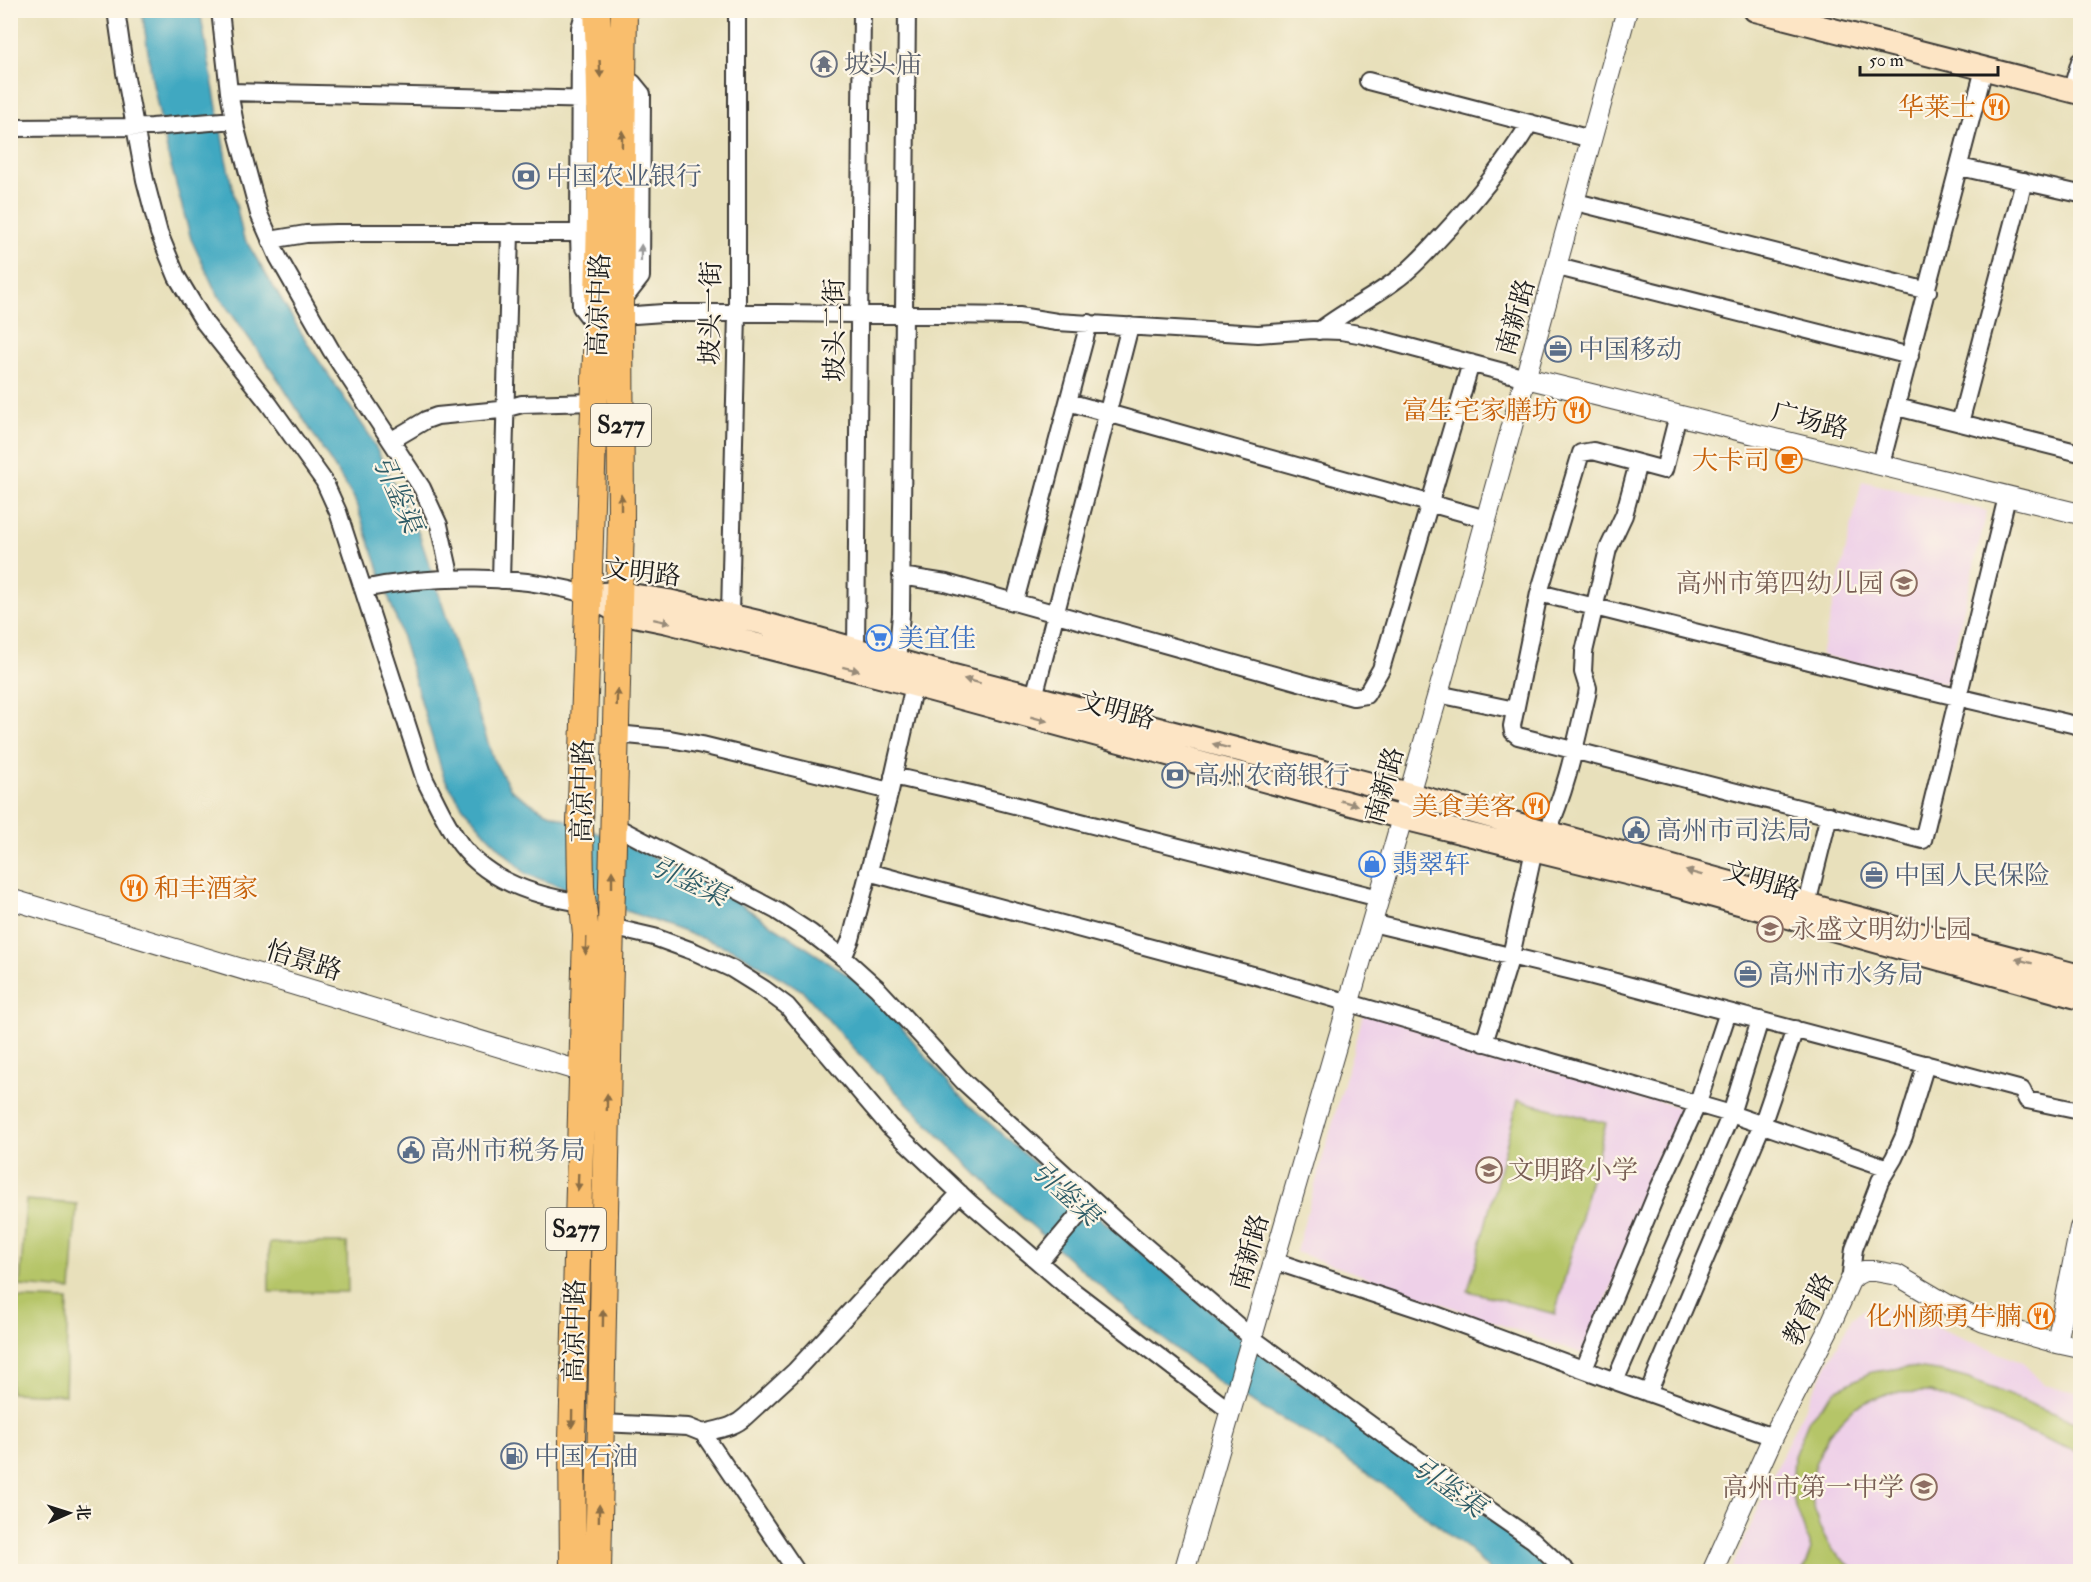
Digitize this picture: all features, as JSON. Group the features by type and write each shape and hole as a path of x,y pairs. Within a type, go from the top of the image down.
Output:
{"main road":[{"name":"高凉中路","path":"573,1572 572,1428 586,934 582,895 580,822 597,328 589,233 591,99 597,10"},
{"name":"高凉中路","path":"598,1572 619,603 620,310 631,208 623,78 624,10"},
{"path":"1755,10 2076,93"},
{"name":"文明路","path":"588,595 619,603 668,622 914,685 1402,818 1541,841 1807,904 2080,976"},
{"name":"文明路","path":"619,603 668,601 730,615 897,661 1409,794 1541,841 1680,886 2080,998"},
{"path":"582,786 614,789"}],"street":[{"path":"116,10 145,180 159,233 177,277 204,322 269,404 324,481 368,588 425,780 461,845 486,870 505,882 557,899 582,895"},
{"path":"220,10 229,92 226,121 259,214 270,240 331,350 422,488 439,525 443,580"},
{"path":"229,92 591,99 580,28 585,10"},
{"name":"坡头一街","path":"730,615 736,313 736,10"},
{"name":"坡头二街","path":"856,649 862,10"},
{"path":"897,661 902,576 907,10"},
{"name":"南新路","path":"1184,1572 1438,694 1576,202 1627,10"},
{"path":"2076,93 2080,61"},
{"path":"1881,464 1928,291 1984,69"},
{"path":"1368,81 1591,139"},
{"path":"10,128 152,128 226,121"},
{"path":"1319,331 1338,316 1396,280 1426,253 1492,179 1510,156 1530,123"},
{"path":"1960,167 2080,194"},
{"path":"1960,423 2024,181"},
{"path":"1576,202 1928,291"},
{"path":"501,580 510,232"},
{"path":"270,240 326,233 589,233"},
{"path":"1557,267 1910,356"},
{"path":"620,310 663,313 1019,316 1057,322 1258,334 1319,331 1364,335 1526,378"},
{"path":"1015,601 1089,323"},
{"path":"1034,697 1130,326"},
{"path":"902,576 946,583 1353,697 1364,696 1371,690 1381,669 1471,363"},
{"name":"广场路","path":"1526,378 2080,514"},
{"path":"392,440 437,416 522,404 594,402"},
{"path":"1068,402 1486,519"},
{"path":"1897,407 2080,453"},
{"path":"1678,415 1665,470 1593,451 1581,453 1539,593 1512,730 1518,736 1923,840 2007,497"},
{"path":"1484,1043 1511,956 1541,841 1555,814 1574,749 1588,688 1583,663 1594,607 1608,549 1624,515 1638,463"},
{"path":"368,588 443,580 501,580 561,587 588,595"},
{"path":"1539,593 2080,726"},
{"path":"843,958 851,939 914,685"},
{"path":"1438,694 1515,710"},
{"path":"616,734 670,739 891,783 970,794 1379,898"},
{"path":"1807,904 1829,815"},
{"path":"613,832 777,911 811,933 877,988 963,1081 1087,1204 1250,1345 1533,1540 1567,1572"},
{"path":"868,872 1260,977 1731,1114 1888,1168"},
{"name":"怡景路","path":"10,899 583,1072"},
{"path":"612,923 695,952 732,969 786,1006 890,1126 960,1193 1043,1257 1142,1345 1231,1407"},
{"path":"1372,923 1795,1029 2022,1090 2027,1100 2080,1111"},
{"path":"1584,1369 1697,1105 1728,1012"},
{"path":"1615,1381 1731,1114 1760,1020"},
{"path":"1648,1393 1762,1125 1795,1029"},
{"path":"1850,1281 1854,1248 1880,1181 1904,1136 1926,1064"},
{"path":"703,1433 739,1423 795,1371 960,1193"},
{"path":"1043,1257 1087,1204"},
{"path":"2056,1343 2080,1228"},
{"path":"1274,1261 1425,1311 1773,1437"},
{"name":"教育路","path":"1712,1572 1773,1437 1828,1330 1850,1281 1864,1271 1897,1275 1984,1323 2080,1348"},
{"path":"601,1423 688,1426 703,1433 797,1572"}],"shaded area":[{"name":"高州市第四幼儿园","path":"1862,481 1987,511 1946,684 1821,655"},
{"name":"文明路小学","path":"1364,1012 1681,1108 1635,1231 1583,1354 1296,1252"},
{"name":"高州市第一中学","path":"1888,1307 2023,1363 2044,1385 2080,1393 2080,1571 1730,1572 1792,1433 1851,1319 1863,1310"}],"green space":[{"path":"1518,1100 1606,1123 1555,1314 1468,1291"},
{"path":"26,1200 77,1204 71,1290 20,1286"},
{"path":"269,1243 347,1243 348,1292 269,1292"},
{"path":"11,1298 68,1300 65,1395 11,1393"},
{"path":"1908,1367 1944,1372 1969,1379 2080,1424 2080,1453 1931,1392 1888,1393 1855,1407 1830,1432 1815,1464 1812,1499 1819,1526 1832,1550 1856,1571 1803,1571 1811,1549 1792,1496 1794,1456 1809,1419 1836,1390 1871,1372"}],"water":[{"name":"引鉴渠","path":"142,11 200,11 226,159 243,236 311,349 370,436 419,534 494,761 512,791 542,810 666,862 734,900 857,981 899,1024 957,1094 1025,1155 1281,1370 1523,1542 1547,1571 1490,1571 1469,1549 1385,1486 1305,1432 1223,1386 1132,1314 1004,1201 853,1048 803,991 734,950 526,874 487,835 463,807 444,778 398,624 354,498 274,373 216,292 191,239 168,155 152,79"}],"place":[{"name":"坡头庙","path":"824,64"},
{"name":"华莱士","path":"1996,107"},
{"name":"中国农业银行","path":"526,176"},
{"name":"中国移动","path":"1558,349"},
{"name":"富生宅家膳坊","path":"1577,410"},
{"name":"大卡司","path":"1789,460"},
{"name":"高州市第四幼儿园","path":"1904,583"},
{"name":"美宜佳","path":"879,638"},
{"name":"高州农商银行","path":"1175,775"},
{"name":"美食美客","path":"1536,806"},
{"name":"高州市司法局","path":"1636,830"},
{"name":"翡翠轩","path":"1372,864"},
{"name":"中国人民保险","path":"1874,875"},
{"name":"和丰酒家","path":"134,888"},
{"name":"永盛文明幼儿园","path":"1770,929"},
{"name":"高州市水务局","path":"1748,974"},
{"name":"高州市税务局","path":"411,1150"},
{"name":"文明路小学","path":"1489,1170"},
{"name":"化州颜勇牛腩","path":"2041,1316"},
{"name":"中国石油","path":"514,1456"},
{"name":"高州市第一中学","path":"1924,1487"}]}
